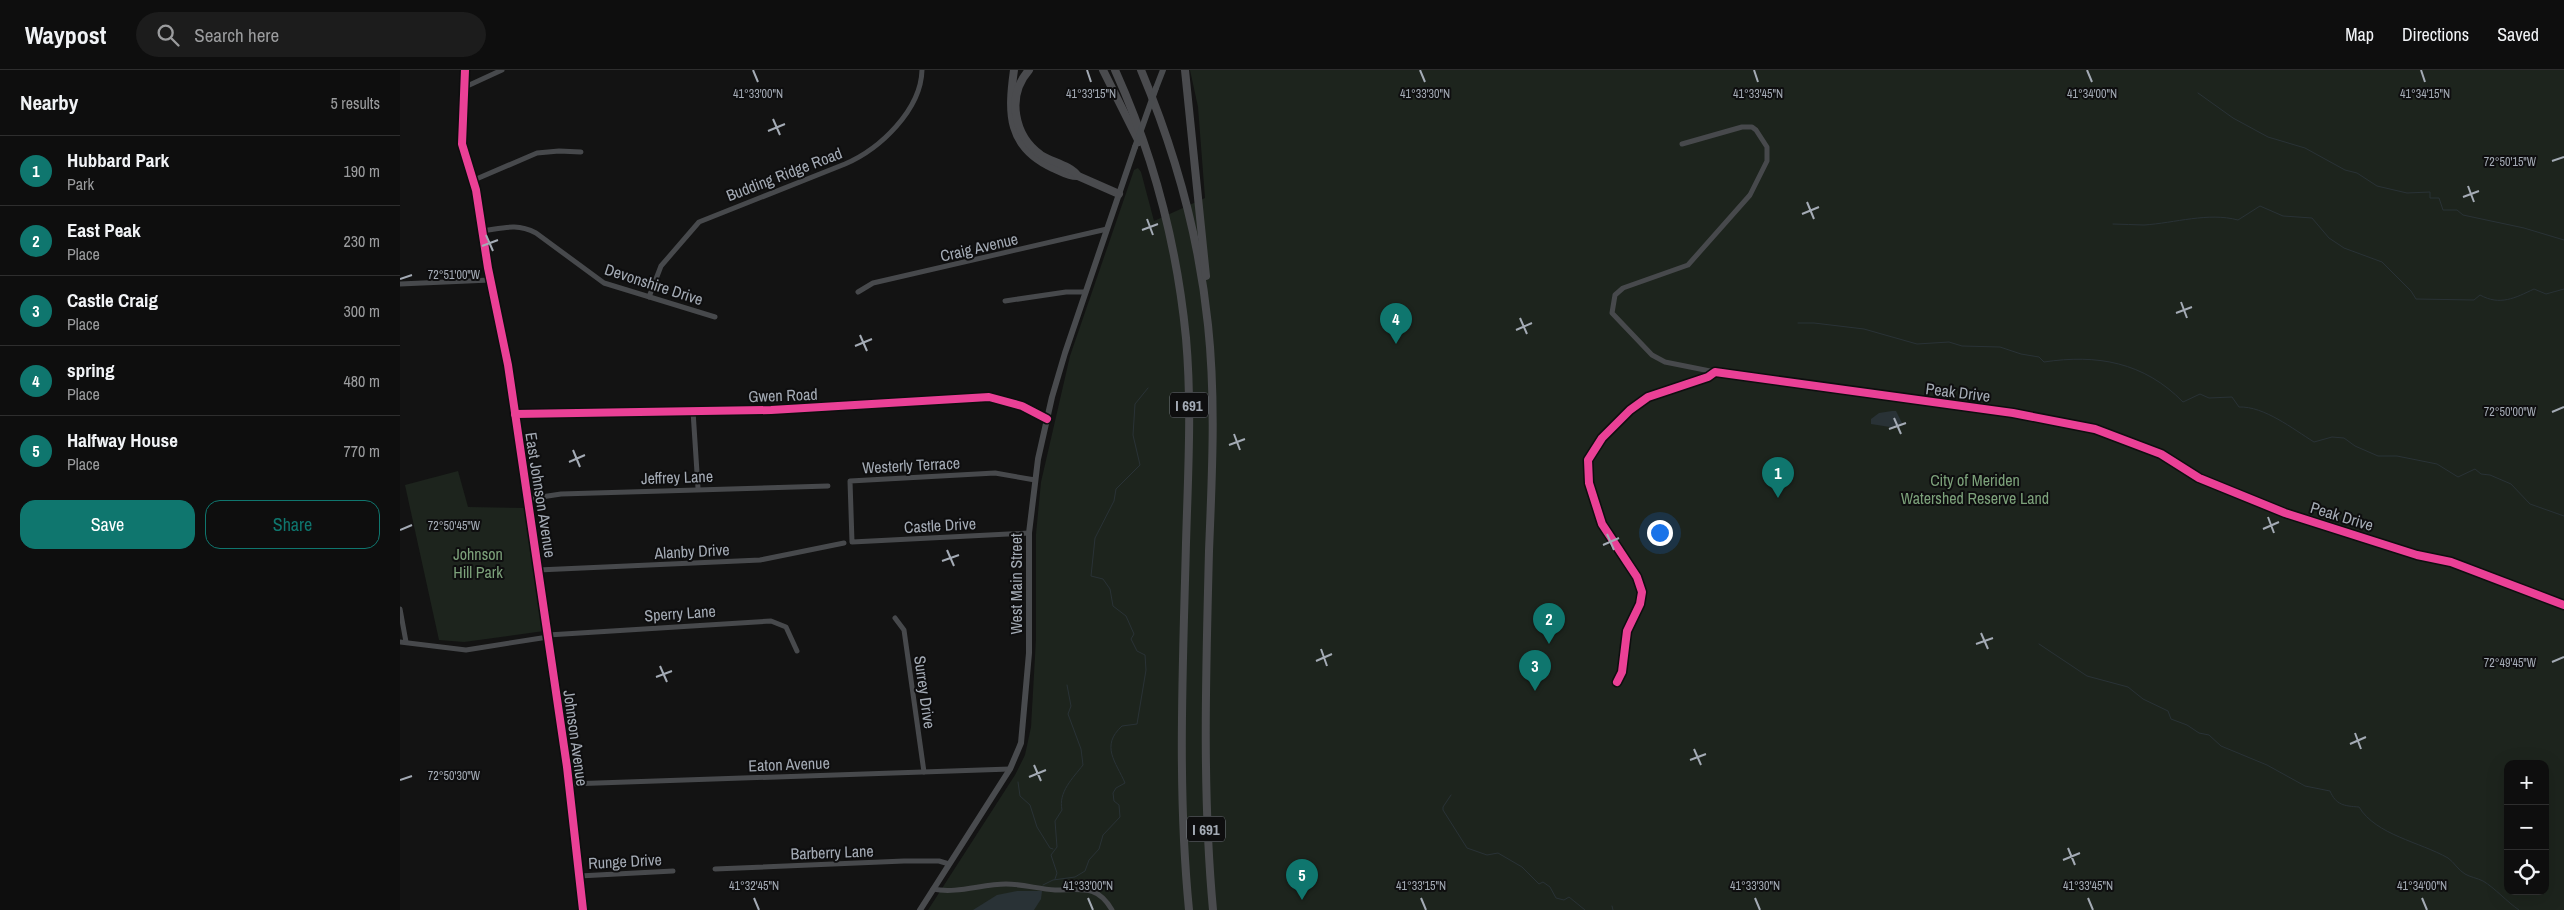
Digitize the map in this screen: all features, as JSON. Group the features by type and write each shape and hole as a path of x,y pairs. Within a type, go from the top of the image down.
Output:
{"highway":[{"path":"1014,70 1010,112 1019,140 1040,161 1071,176 1078,176 1118,194"},
{"path":"1028,70 1019,84 1016,98 1016,114 1021,131 1036,151 1074,171 1078,176"},
{"path":"1103,70 1111,82 1154,175"},
{"name":"I 691","path":"1115,70 1138,126 1154,175 1178,281 1188,379 1189,446 1180,785 1189,910"},
{"name":"I 691","path":"1141,70 1163,127 1182,187 1198,258 1207,315 1213,423 1205,768 1206,830 1213,910"},
{"path":"1185,70 1208,293 1207,315"}],"main road":[{"name":"West Main Street","path":"920,910 1010,769 1021,743 1028,680 1029,533 1035,480 1047,419 1058,375 1085,292 1163,70"}],"street":[{"name":"East Johnson Avenue","path":"465,70 462,137 474,180 490,280 508,365 538,570"},
{"path":"465,87 502,70"},
{"name":"Budding Ridge Road","path":"649,297 661,266 699,222 852,161 871,148 898,125 909,110 918,93 922,70"},
{"path":"1682,144 1742,127 1752,127 1760,134 1767,147 1767,161 1755,186 1741,206 1688,265 1623,288 1615,295 1612,314 1652,355 1665,362 1715,372"},
{"path":"474,180 537,153 581,152"},
{"name":"Devonshire Drive","path":"482,231 517,226 526,228 536,233 604,283 715,317"},
{"name":"Craig Avenue","path":"858,292 873,283 1107,229"},
{"path":"400,284 490,280"},
{"path":"1005,301 1066,292 1085,292"},
{"name":"Peak Drive","path":"1617,682 1622,672 1627,631 1640,604 1642,592 1637,578 1602,524 1589,483 1588,460 1602,438 1630,410 1648,397 1715,372 2012,413 2094,429 2160,454 2199,478 2285,513 2417,555 2458,565 2564,604"},
{"name":"Gwen Road","path":"515,414 771,410 989,397 1022,406 1047,419"},
{"path":"693,411 698,488"},
{"name":"Westerly Terrace","path":"852,542 850,482 995,473 1035,480"},
{"name":"Jeffrey Lane","path":"528,499 561,494 698,488 828,486"},
{"name":"Castle Drive","path":"852,542 1029,533"},
{"name":"Alanby Drive","path":"538,570 760,560 844,544"},
{"name":"Johnson Avenue","path":"538,570 569,784 583,910"},
{"path":"400,609 403,642"},
{"name":"Surrey Drive","path":"895,618 904,630 924,772"},
{"name":"Sperry Lane","path":"403,642 466,650 548,636 772,621 786,627 797,651"},
{"name":"Eaton Avenue","path":"569,784 1010,769"},
{"name":"Barberry Lane","path":"715,869 938,861 949,864"},
{"name":"Runge Drive","path":"579,876 673,871"},
{"path":"933,890 947,891 1006,884 1057,890 1085,888 1098,895 1112,910"}],"green space":[{"name":"City of Meriden Watershed Reserve Land","path":"1190,70 2564,70 2564,910 928,910 1015,775 1025,755 1031,727 1036,639 1036,534 1041,482 1070,356 1134,170 1138,168 1141,172 1154,221 1205,198 1198,107"},
{"name":"Johnson Hill Park","path":"458,471 468,507 525,508 544,631 464,642 439,640 405,485"}],"shaded area":[{"path":"1896,411 1903,425 1890,427 1871,424 1871,419 1879,413"},
{"path":"1017,891 1042,891 1041,899 1034,910 973,910 997,895"}],"waterway":[{"path":"2198,93 2233,118 2268,137 2305,148 2345,170 2357,173 2377,186 2407,193 2430,192 2430,198 2439,198 2443,210 2457,210 2463,215 2524,228 2564,240"},
{"path":"2113,224 2144,225 2215,217 2238,220 2260,206 2283,216 2312,218 2329,238 2344,248 2382,262 2411,291 2416,299 2474,300 2480,295 2494,300 2507,300 2534,289 2546,294 2564,289"},
{"path":"1798,323 1864,329 1917,344 1949,342 1962,346 2000,347 2021,354 2039,357 2044,362 2083,359 2119,364 2152,378 2168,388 2183,402 2200,394 2209,398 2232,397 2239,407 2258,410 2268,414 2314,442 2332,437 2344,438 2355,446 2378,456 2397,456 2437,464 2458,477 2475,469 2481,474 2490,475 2511,484 2530,504 2564,516"},
{"path":"1043,885 1053,880 1075,877 1085,871 1089,860 1099,849 1103,835 1120,817 1119,805 1114,801 1113,793 1116,788 1125,783 1114,761 1111,747 1112,740 1115,733 1122,726 1137,724 1146,670 1145,655 1137,651 1131,639 1134,634 1126,616 1113,606 1110,589 1103,579 1091,576 1095,538 1114,501 1116,489 1140,465 1133,435 1135,404 1148,388"},
{"path":"2039,644 2087,676 2128,687 2143,699 2168,711 2171,719 2187,725 2199,733 2209,735 2221,746 2267,765 2305,786 2330,791 2332,796 2341,804 2359,807 2376,825 2448,858 2469,876 2488,884 2519,910"},
{"path":"1055,879 1057,873 1051,855 1057,847 1055,821 1062,810 1061,803 1064,791 1083,765 1081,749 1068,714 1071,706 1067,685"},
{"path":"1018,782 1020,796 1030,805 1037,827 1050,848 1053,849"},
{"path":"1451,795 1443,810 1467,848 1487,855 1498,853 1522,867 1539,884 1543,882 1550,887 1556,898 1564,900 1569,897 1585,910"},
{"path":"1612,906 1613,910"}],"cycle path":[{"path":"465,70 462,144 476,190 488,268 508,365 567,767 583,910"},
{"path":"1617,682 1622,672 1627,631 1640,604 1642,592 1637,577 1602,524 1589,483 1588,460 1602,438 1630,410 1648,397 1708,377 1715,372 2013,413 2095,429 2161,454 2199,478 2285,513 2417,555 2451,562 2564,605"},
{"path":"515,414 771,410 989,397 1022,406 1047,419"}],"place":[{"name":"spring","path":"1396,344"},
{"name":"Hubbard Park","path":"1778,498"},
{"name":"East Peak","path":"1549,644"},
{"name":"Castle Craig","path":"1535,691"},
{"name":"Halfway House","path":"1302,900"}]}
